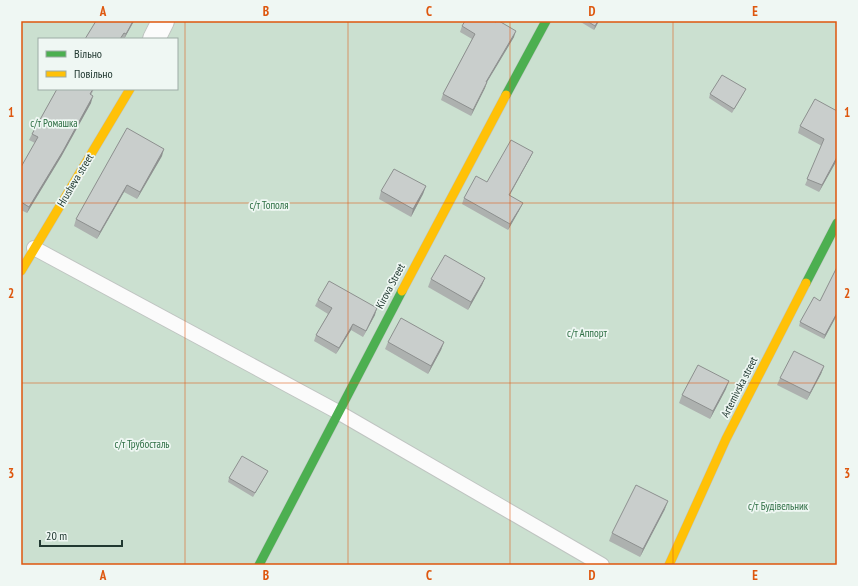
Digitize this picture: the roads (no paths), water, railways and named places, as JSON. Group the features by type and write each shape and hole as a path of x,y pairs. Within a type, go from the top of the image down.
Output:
{"street":[{"path":"154,38 163,21"},
{"name":"Kirova Street","path":"259,565 413,269 546,21"},
{"name":"Hrusheva street","path":"21,271 129,90"},
{"name":"Artemivska street","path":"669,565 726,440 837,223"}],"lane":[{"path":"34,248 338,412 602,565"}],"park label":[{"name":"с/т Ромашка","path":"54,123"},
{"name":"с/т Тополя","path":"269,205"},
{"name":"с/т Аппорт","path":"587,333"},
{"name":"с/т Трубосталь","path":"142,444"},
{"name":"с/т Будівельник","path":"778,506"}]}
